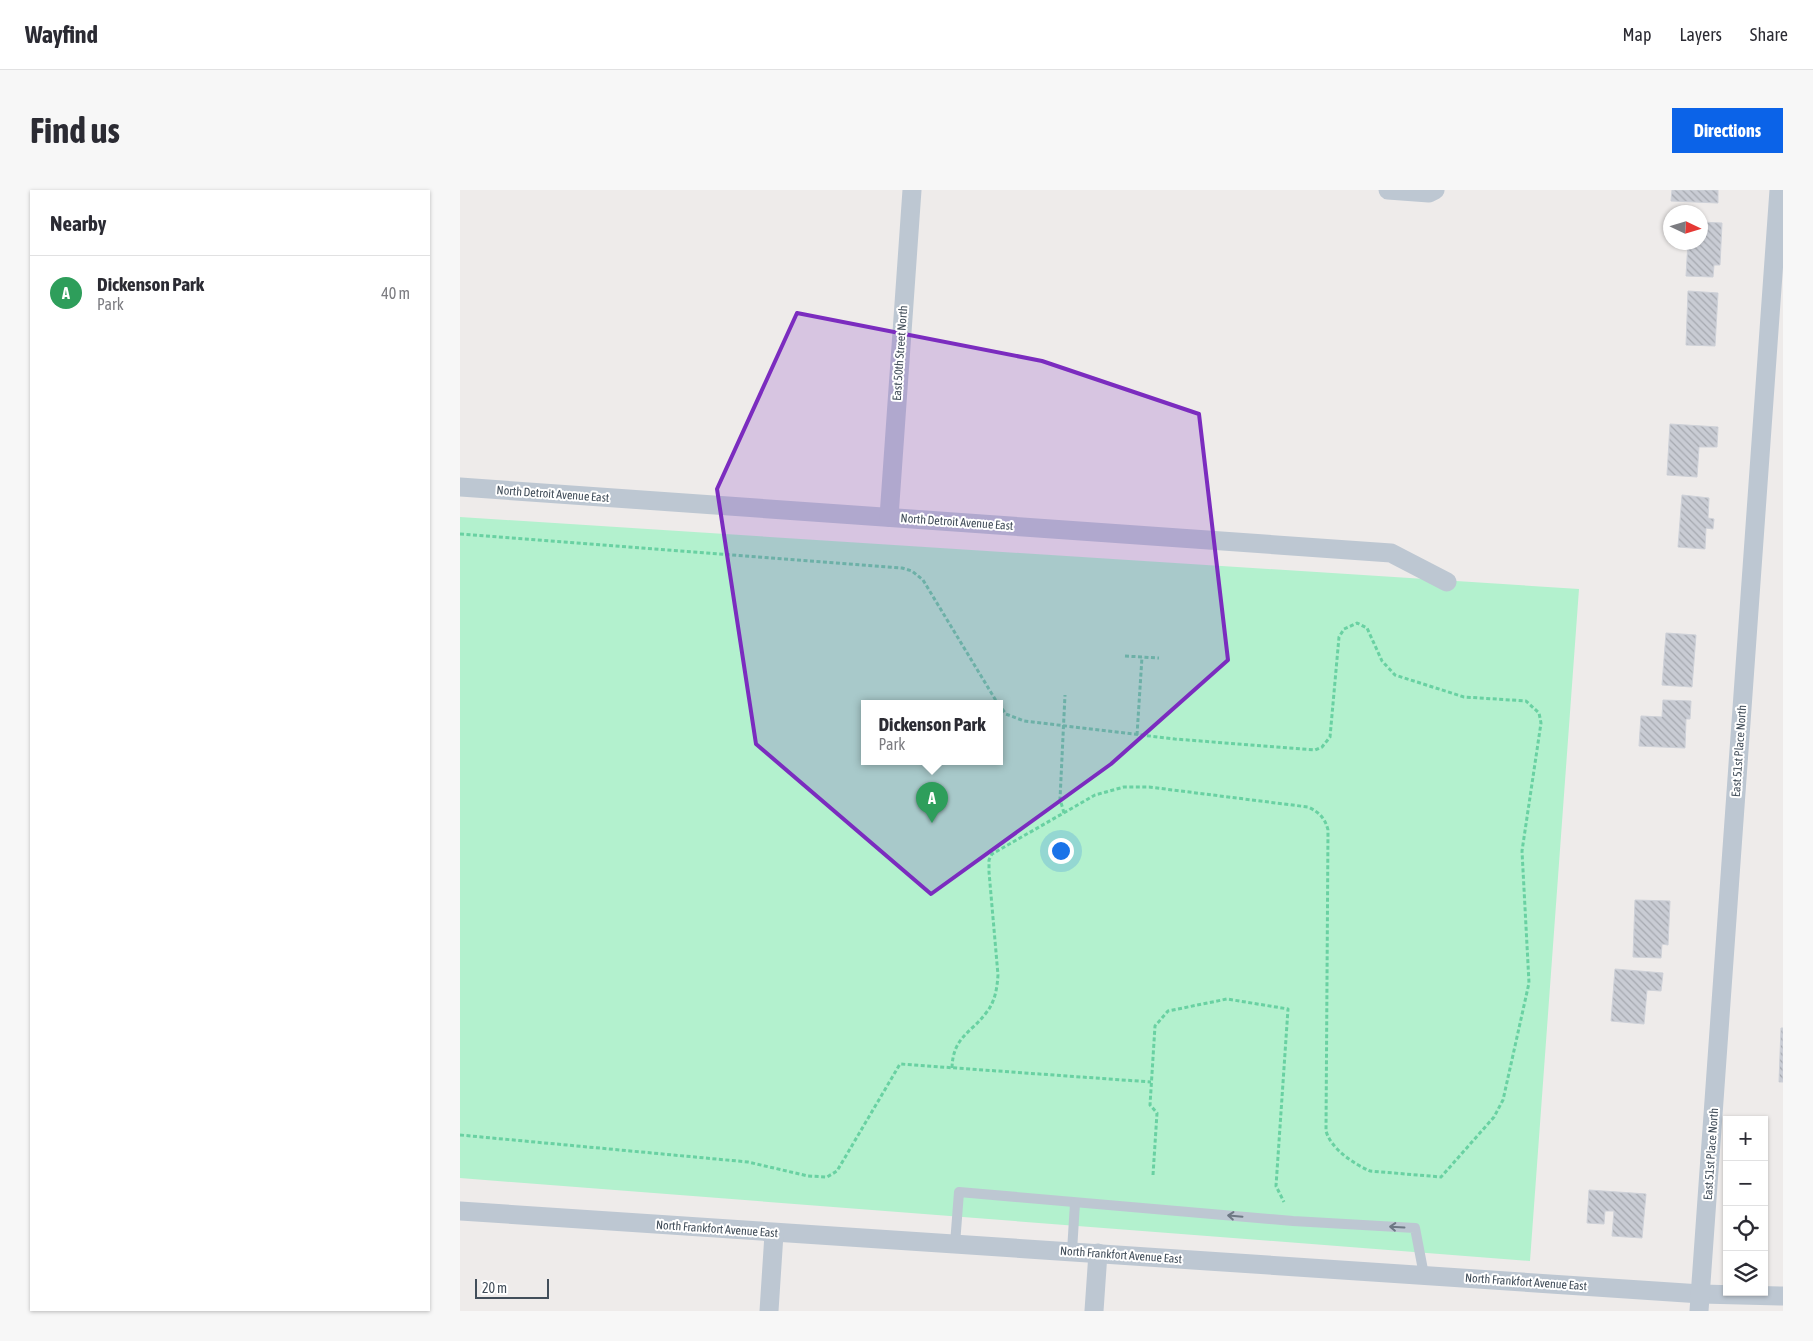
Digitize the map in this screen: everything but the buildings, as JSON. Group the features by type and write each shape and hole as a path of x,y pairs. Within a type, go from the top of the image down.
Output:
{"street":[{"name":"East 50th Street North","path":"889,517 912,190"},
{"path":"1388,190 1429,193 1435,190"},
{"name":"East 51st Place North","path":"1700,1302 1780,190"},
{"name":"North Detroit Avenue East","path":"460,487 1391,552 1447,582"},
{"name":"North Frankfort Avenue East","path":"460,1211 774,1234 1072,1251 1424,1275 1700,1302 1783,1296"},
{"path":"769,1311 774,1234"},
{"path":"1094,1311 1098,1253"}],"lane":[{"path":"955,1244 959,1192 1293,1221 1415,1228 1424,1275"},
{"path":"1072,1251 1075,1203"}],"path":[{"path":"460,534 902,568 912,571 922,580 996,700"},
{"path":"952,1068 958,1044 967,1031 988,1012 997,989 998,976 989,860 998,849 1095,795 1135,786 1308,808 1322,817 1328,830 1327,1136 1335,1146 1360,1166 1370,1171 1437,1177 1445,1174 1494,1117 1500,1106 1529,983 1522,851 1541,728 1539,713 1526,701 1464,697 1395,675 1382,661 1366,628 1357,623 1344,629 1337,644 1330,737 1322,747 1306,750 1137,735 1014,719 1003,709"},
{"path":"1125,656 1159,658"},
{"path":"1137,735 1142,657"},
{"path":"1064,813 1060,799 1065,694"},
{"path":"1153,1175 1157,1113 1150,1105 1155,1026 1168,1011 1227,999 1288,1009 1276,1186 1293,1221"},
{"path":"460,1135 741,1161 808,1176 826,1177 837,1171 900,1064 1151,1082"}],"highlighted area":[{"path":"797,313 1042,361 1199,414 1228,660 1111,764 931,894 756,744 717,489"}],"green space":[{"path":"460,517 1579,589 1530,1261 460,1178"}],"place":[{"name":"Dickenson Park","path":"932,823"}]}
